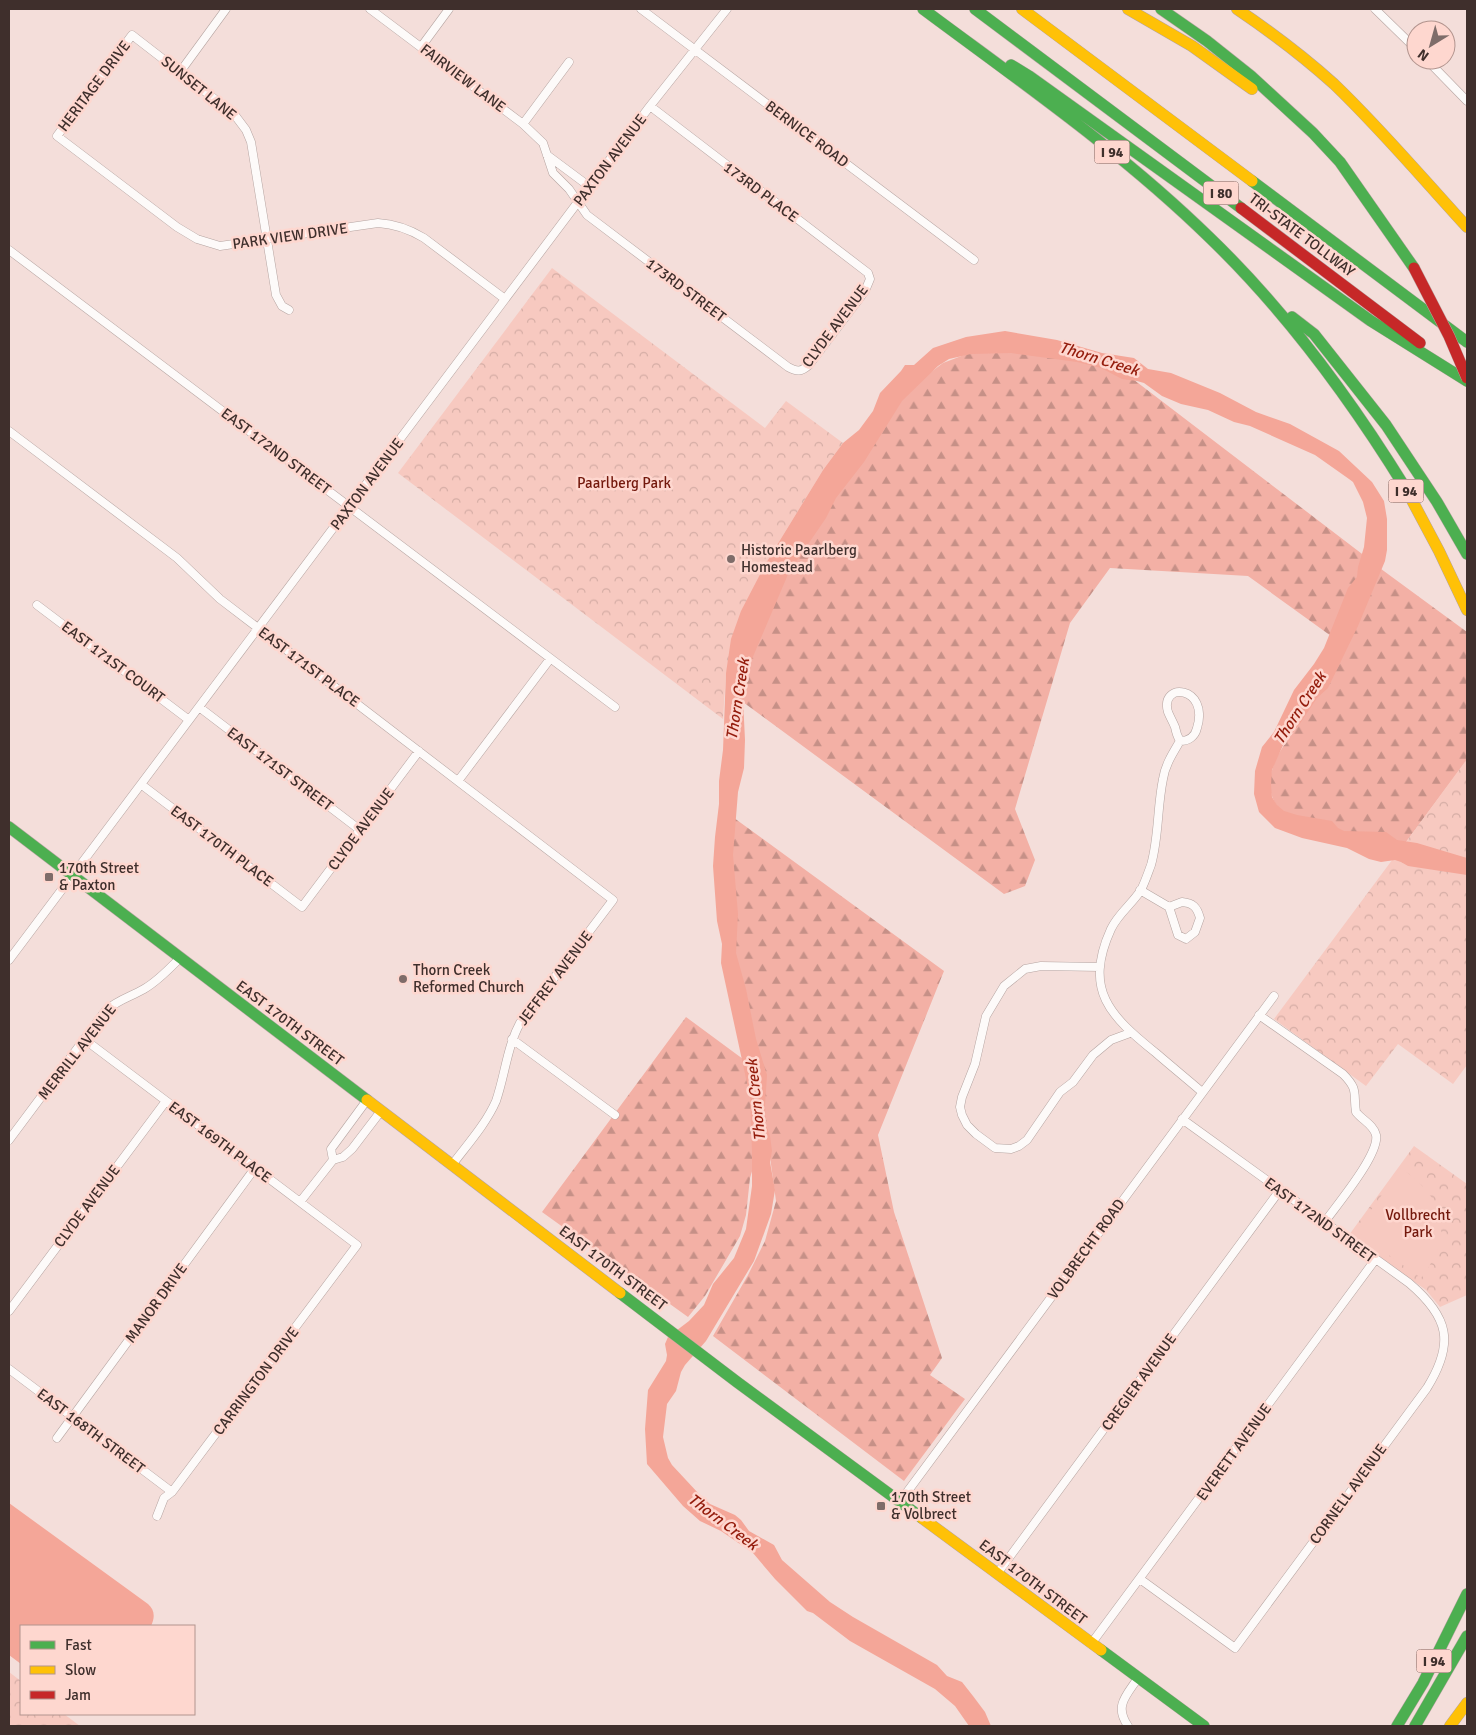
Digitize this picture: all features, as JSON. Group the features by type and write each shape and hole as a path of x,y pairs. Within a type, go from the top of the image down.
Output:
{"main road":[{"name":"I 94","path":"922,9 1092,136 1150,182 1219,246 1270,300 1337,383 1378,444 1420,515 1454,580 1467,610"},
{"name":"TRI-STATE TOLLWAY","path":"974,9 1467,379"},
{"name":"TRI-STATE TOLLWAY","path":"1022,9 1467,342"},
{"path":"1128,9 1176,36 1253,89 1298,129 1362,195"},
{"path":"1161,9 1225,55 1293,113 1334,154 1414,268 1450,336 1467,379"},
{"path":"1237,9 1296,52 1344,94 1467,227"},
{"path":"940,22 1029,76 1370,321 1467,379"},
{"path":"1270,300 1314,334 1381,418 1437,502 1467,554"},
{"name":"EAST 170TH STREET","path":"9,828 737,1382 1204,1726"},
{"name":"I 94","path":"1397,1726 1423,1683 1467,1594"},
{"path":"1416,1726 1467,1636"},
{"path":"1450,1726 1467,1703"}],"street":[{"path":"180,72 226,9"},
{"name":"FAIRVIEW LANE","path":"370,9 524,124 539,138 553,173 569,189 578,203"},
{"path":"421,47 450,9"},
{"name":"BERNICE ROAD","path":"641,9 974,260"},
{"name":"PAXTON AVENUE","path":"9,960 650,106 727,9"},
{"path":"1375,9 1406,39"},
{"name":"SUNSET LANE","path":"132,36 234,114 246,130 251,142 276,295 282,306 289,310"},
{"name":"HERITAGE DRIVE","path":"57,136 132,36"},
{"path":"524,124 569,62"},
{"path":"1437,70 1467,101"},
{"name":"173RD PLACE","path":"650,106 862,268 870,279"},
{"name":"PARK VIEW DRIVE","path":"57,136 177,227 192,237 207,243 220,246 378,223 389,224 410,230 424,238 505,299"},
{"name":"FAIRVIEW LANE","path":"547,154 590,187"},
{"name":"173RD STREET","path":"578,203 587,214 788,367 799,371"},
{"name":"EAST 172ND STREET","path":"9,250 615,707"},
{"name":"CLYDE AVENUE","path":"799,371 809,365 865,291 870,279"},
{"name":"EAST 171ST PLACE","path":"9,431 177,558 210,591 258,629 613,900"},
{"name":"EAST 171ST COURT","path":"36,605 189,720"},
{"path":"458,781 550,659"},
{"path":"1180,741 1187,741 1193,736 1197,729 1199,709 1196,701 1183,692 1176,692 1171,695 1168,702 1168,711 1180,741 1167,766 1163,779 1154,856 1140,890 1112,927 1104,947 1100,967 1101,983 1106,1002 1116,1018 1202,1092"},
{"name":"EAST 171ST STREET","path":"199,707 360,830"},
{"name":"CLYDE AVENUE","path":"302,907 419,751"},
{"name":"EAST 170TH PLACE","path":"142,785 302,907"},
{"path":"1140,890 1169,907 1178,935 1186,939 1191,936 1200,918 1194,906 1182,902 1169,907"},
{"name":"JEFFREY AVENUE","path":"452,1165 483,1124 495,1102 512,1039 520,1023 613,900"},
{"name":"MERRILL AVENUE","path":"9,1140 106,1010 118,1000 144,989 159,979 180,958"},
{"path":"1100,967 1041,966 1025,969 1004,986 992,1005 983,1027 975,1064 962,1097 960,1108 967,1125 995,1148 1004,1149 1019,1146 1027,1140 1060,1092 1073,1082 1093,1055 1112,1040 1130,1032"},
{"name":"VOLBRECHT ROAD","path":"899,1503 1274,996"},
{"path":"1259,1015 1343,1074 1350,1081 1356,1097 1356,1112 1373,1127 1376,1135 1372,1155 1365,1167 1324,1223"},
{"name":"EAST 169TH PLACE","path":"84,1039 357,1245"},
{"path":"512,1039 615,1116"},
{"path":"332,1160 331,1149 366,1100"},
{"name":"CLYDE AVENUE","path":"9,1311 166,1101"},
{"path":"300,1202 332,1160 344,1156 352,1149 381,1111"},
{"name":"EAST 172ND STREET","path":"1182,1119 1426,1298 1435,1309 1444,1333"},
{"name":"MANOR DRIVE","path":"57,1438 255,1168"},
{"name":"CREGIER AVENUE","path":"997,1574 1280,1190"},
{"name":"CARRINGTON DRIVE","path":"157,1516 164,1498 172,1492 357,1245"},
{"name":"EVERETT AVENUE","path":"1091,1644 1375,1260"},
{"name":"CORNELL AVENUE","path":"1140,1579 1235,1648 1427,1388 1437,1372 1442,1359 1444,1333"},
{"name":"EAST 168TH STREET","path":"9,1369 172,1492"},
{"path":"1128,1726 1121,1713 1121,1707 1138,1678"}],"green space":[{"name":"Paarlberg Park","path":"552,268 765,428 786,401 843,443 823,470 766,563 726,673 723,719 398,473"},
{"path":"980,349 1055,356 1125,373 1370,560 1338,641 1248,576 1110,568 1070,623 1015,809 1035,860 1025,886 1004,894 732,694 734,659 892,402 943,363"},
{"path":"1377,566 1467,632 1467,760 1403,846 1293,819 1278,807 1272,797 1270,786 1271,776 1278,755 1297,728"},
{"path":"1467,759 1467,864 1403,846"},
{"path":"730,815 944,971 878,1135 894,1212 942,1358 930,1375 965,1399 904,1481 713,1336 765,1241 776,1201 760,1083 741,1001 725,866"},
{"path":"1401,848 1467,869 1467,1065 1453,1084 1398,1044 1366,1086 1274,1019"},
{"path":"686,1017 747,1062 756,1158 750,1178 746,1215 740,1236 705,1296 688,1317 542,1212"},
{"name":"Vollbrecht Park","path":"1414,1146 1467,1184 1467,1295 1440,1307 1426,1290 1349,1235"},
{"path":"1401,1168 1428,1192 1436,1205 1440,1218 1441,1232 1438,1247 1421,1278 1362,1236 1361,1224"},
{"path":"9,1672 20,1680 20,1715 65,1715 80,1726 9,1726"}],"water":[{"name":"Thorn Creek","path":"1005,331 1057,340 1102,353 1134,358 1148,369 1171,373 1220,393 1256,412 1290,424 1339,451 1372,482 1384,501 1387,519 1385,561 1358,626 1328,688 1317,698 1297,728 1284,743 1272,770 1272,797 1284,811 1332,821 1338,828 1344,831 1386,832 1397,840 1417,843 1467,858 1467,875 1408,866 1395,860 1381,862 1369,859 1347,848 1302,838 1275,828 1259,812 1254,794 1255,771 1262,747 1274,732 1294,690 1324,648 1348,588 1357,577 1364,547 1367,518 1363,502 1353,482 1315,455 1250,426 1234,422 1208,410 1181,404 1162,396 1144,383 1122,379 1101,368 1077,362 1011,353 971,354 949,359 938,366 902,401 864,462 836,498 826,518 789,572 746,673 743,699 744,768 738,792 733,855 738,914 736,953 746,989 756,1039 767,1075 766,1125 770,1136 772,1151 770,1162 775,1190 771,1214 754,1261 706,1341 681,1372 676,1391 667,1404 663,1437 668,1458 672,1465 710,1504 735,1515 749,1531 774,1545 782,1560 830,1602 937,1665 947,1676 962,1682 985,1712 991,1726 969,1726 955,1706 935,1689 850,1641 813,1613 807,1611 775,1579 753,1553 721,1531 700,1521 683,1506 647,1464 645,1429 648,1390 666,1361 665,1344 668,1337 689,1321 704,1305 713,1284 734,1258 746,1229 752,1186 750,1097 721,963 722,944 717,921 713,866 723,750 726,673 731,639 741,611 766,563 823,470 843,443 859,430 873,411 880,393 905,365 914,365 933,348 966,337"},
{"path":"9,1503 148,1604 154,1614 151,1625 20,1625 20,1663 9,1655"}],"traffic: fast":[{"path":"923,9 1070,118 1141,176 1209,237 1265,295 1316,357 1363,422 1406,489"},
{"path":"975,9 1241,208"},
{"path":"1161,9 1207,41 1251,76 1313,133 1340,162 1414,268"},
{"path":"1011,65 1371,321 1467,381"},
{"path":"1252,181 1467,342"},
{"path":"1292,317 1314,334 1386,425 1437,502 1467,554"},
{"path":"9,827 367,1100"},
{"path":"620,1293 922,1518"},
{"path":"1397,1726 1423,1683 1467,1594"},
{"path":"1415,1726 1467,1636"},
{"path":"1101,1650 1204,1726"}],"traffic: slow":[{"path":"1022,9 1252,181"},
{"path":"1128,9 1192,46 1252,89"},
{"path":"1237,9 1287,45 1334,84 1385,136 1467,227"},
{"path":"1406,489 1439,551 1467,610"},
{"path":"367,1100 620,1293"},
{"path":"922,1518 1101,1650"},
{"path":"1450,1726 1467,1703"}],"traffic: jam":[{"path":"1241,208 1420,343"},
{"path":"1414,268 1449,336 1467,378"}],"place":[{"name":"Historic Paarlberg Homestead","path":"731,559"},
{"name":"170th Street & Paxton","path":"49,877"},
{"name":"Thorn Creek Reformed Church","path":"403,979"},
{"name":"170th Street & Volbrect","path":"881,1506"}]}
